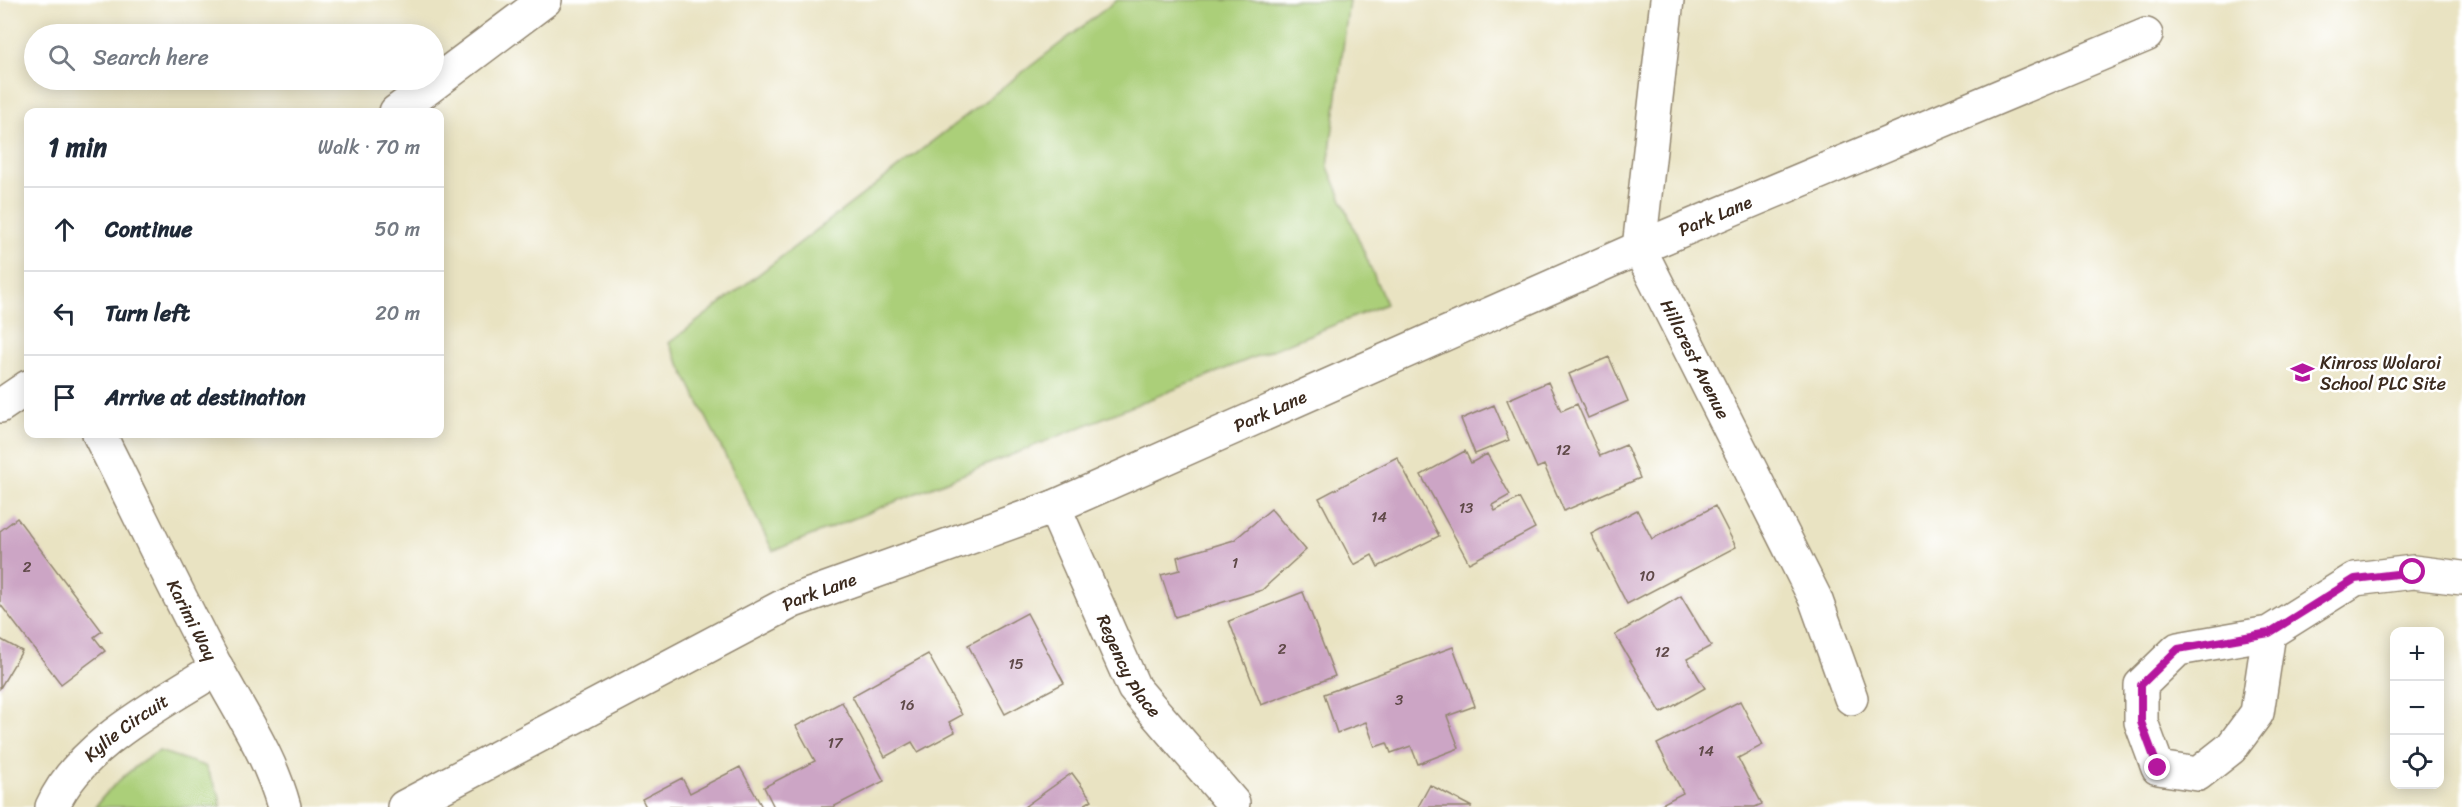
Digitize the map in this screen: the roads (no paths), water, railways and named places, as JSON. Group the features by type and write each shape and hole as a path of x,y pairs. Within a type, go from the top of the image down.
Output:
{"street":[{"path":"444,76 545,0"},
{"path":"1639,248 1668,0"},
{"name":"Park Lane","path":"404,807 793,601 1054,507 1639,248 2146,35"},
{"path":"401,108 425,90"},
{"name":"Hillcrest Avenue","path":"1639,248 1815,598 1851,699"},
{"path":"0,406 24,390"},
{"name":"Karimi Way","path":"101,438 217,668 254,730 269,761 284,807"},
{"name":"Regency Place","path":"1054,507 1134,688 1233,803"},
{"path":"2269,633 2257,713 2231,748 2198,774 2158,768 2141,722 2141,685 2178,649 2269,633 2355,579 2413,572 2462,578"},
{"name":"Kylie Circuit","path":"52,807 73,775 92,753 217,668"}],"place":[{"name":"Kinross Wolaroi School PLC Site","path":"2302,373"}]}
